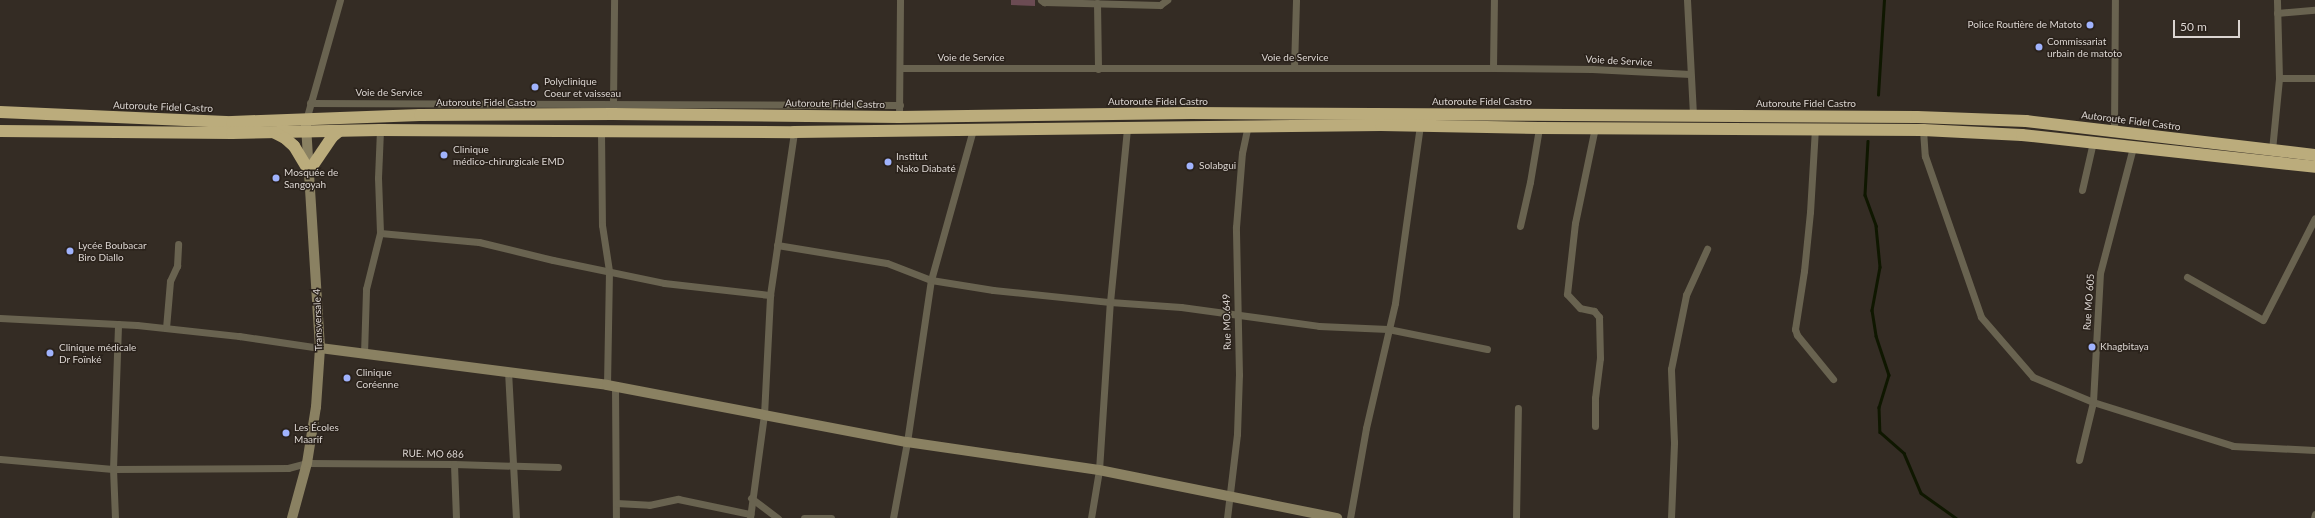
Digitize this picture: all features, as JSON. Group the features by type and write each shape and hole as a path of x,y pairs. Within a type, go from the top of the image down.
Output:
{"highway":[{"name":"Autoroute Fidel Castro","path":"0,112 232,122 306,120 420,109 679,109 1693,115 1984,119 2026,121 2315,155"},
{"path":"0,130 306,133 380,130 794,132 1248,125 1539,128 1815,128 1991,132 2315,167"},
{"path":"273,132 285,138 294,146 310,171 332,137 338,132"}],"street":[{"path":"306,120 340,0"},
{"path":"613,104 614,0"},
{"path":"899,111 900,0"},
{"path":"1041,0 1044,2 1160,5 1167,0"},
{"path":"1294,68 1296,0"},
{"path":"1493,68 1494,0"},
{"path":"1687,0 1693,115"},
{"path":"2114,131 2115,0"},
{"path":"2272,150 2279,78 2277,0"},
{"path":"1097,3 1098,69"},
{"path":"2277,13 2315,10"},
{"name":"Voie de Service","path":"900,68 1493,68 1592,69 1690,74"},
{"path":"2279,78 2315,78"},
{"name":"Voie de Service","path":"310,103 420,109"},
{"path":"491,109 613,104 679,109"},
{"name":"Transversale 4","path":"292,518 308,463 316,407 320,348 306,120"},
{"name":"Rue MO.649","path":"1227,518 1237,434 1239,375 1236,314 1236,227 1242,153 1248,125"},
{"path":"1350,518 1366,428 1395,303 1420,126"},
{"path":"1595,127 1575,223 1567,294 1580,308 1594,311 1599,317 1600,358 1595,398 1595,426"},
{"path":"1091,518 1099,470 1110,302 1127,128"},
{"path":"1520,226 1530,182 1539,128"},
{"path":"1815,128 1810,212 1804,271 1795,329 1797,335 1833,380"},
{"path":"364,354 366,289 380,233 378,178 380,130"},
{"path":"893,518 908,442 931,280 973,130"},
{"path":"1923,130 1925,156 1981,317 2033,377 2093,402 2233,446 2315,450"},
{"path":"601,132 602,225 609,271 611,386 616,518"},
{"path":"616,503 649,505 678,499 750,516 751,498 764,415 770,295 794,132"},
{"path":"2082,190 2093,142"},
{"name":"Rue MO 605","path":"2079,460 2093,402 2100,273 2133,147"},
{"path":"2187,277 2263,320 2315,218"},
{"path":"380,233 479,242 664,283 770,295"},
{"path":"166,328 170,281 177,266 178,244"},
{"path":"777,245 887,262 931,280 993,290 1110,302 1181,307 1319,326 1388,329 1487,349"},
{"path":"1671,518 1674,442 1671,369 1686,295 1707,249"},
{"path":"0,318 166,328 508,371 611,386 908,442 1099,470 1229,498 1337,518"},
{"path":"115,518 113,468 118,324"},
{"path":"508,371 512,467 516,518"},
{"path":"1516,518 1518,408"},
{"name":"RUE. MO 686","path":"0,459 113,468 288,468 308,463 454,464 512,467 558,467"},
{"path":"454,464 456,518"},
{"path":"751,498 778,518"},
{"path":"2314,518 2315,514"},
{"path":"804,518 831,518"}],"shaded area":[{"path":"1011,0 1035,0 1035,6 1011,5"}],"waterway":[{"path":"1878,95 1884,0"},
{"path":"1868,141 1865,195 1876,226 1880,267 1872,310 1876,336 1889,375 1879,407 1880,432 1904,453 1921,493 1956,518"}],"place":[{"name":"Police Routière de Matoto","path":"2090,25"},
{"name":"Commissariat urbain de matoto","path":"2039,47"},
{"name":"Polyclinique Coeur et vaisseau","path":"535,87"},
{"name":"Clinique médico-chirurgicale EMD","path":"444,155"},
{"name":"Institut Nako Diabaté","path":"888,162"},
{"name":"Solabgui","path":"1190,166"},
{"name":"Mosquée de Sangoyah","path":"276,178"},
{"name":"Lycée Boubacar Biro Diallo","path":"70,251"},
{"name":"Khagbitaya","path":"2092,347"},
{"name":"Clinique médicale Dr Foïnké","path":"50,353"},
{"name":"Clinique Coréenne","path":"347,378"},
{"name":"Les Écoles Maarif","path":"286,433"}]}
